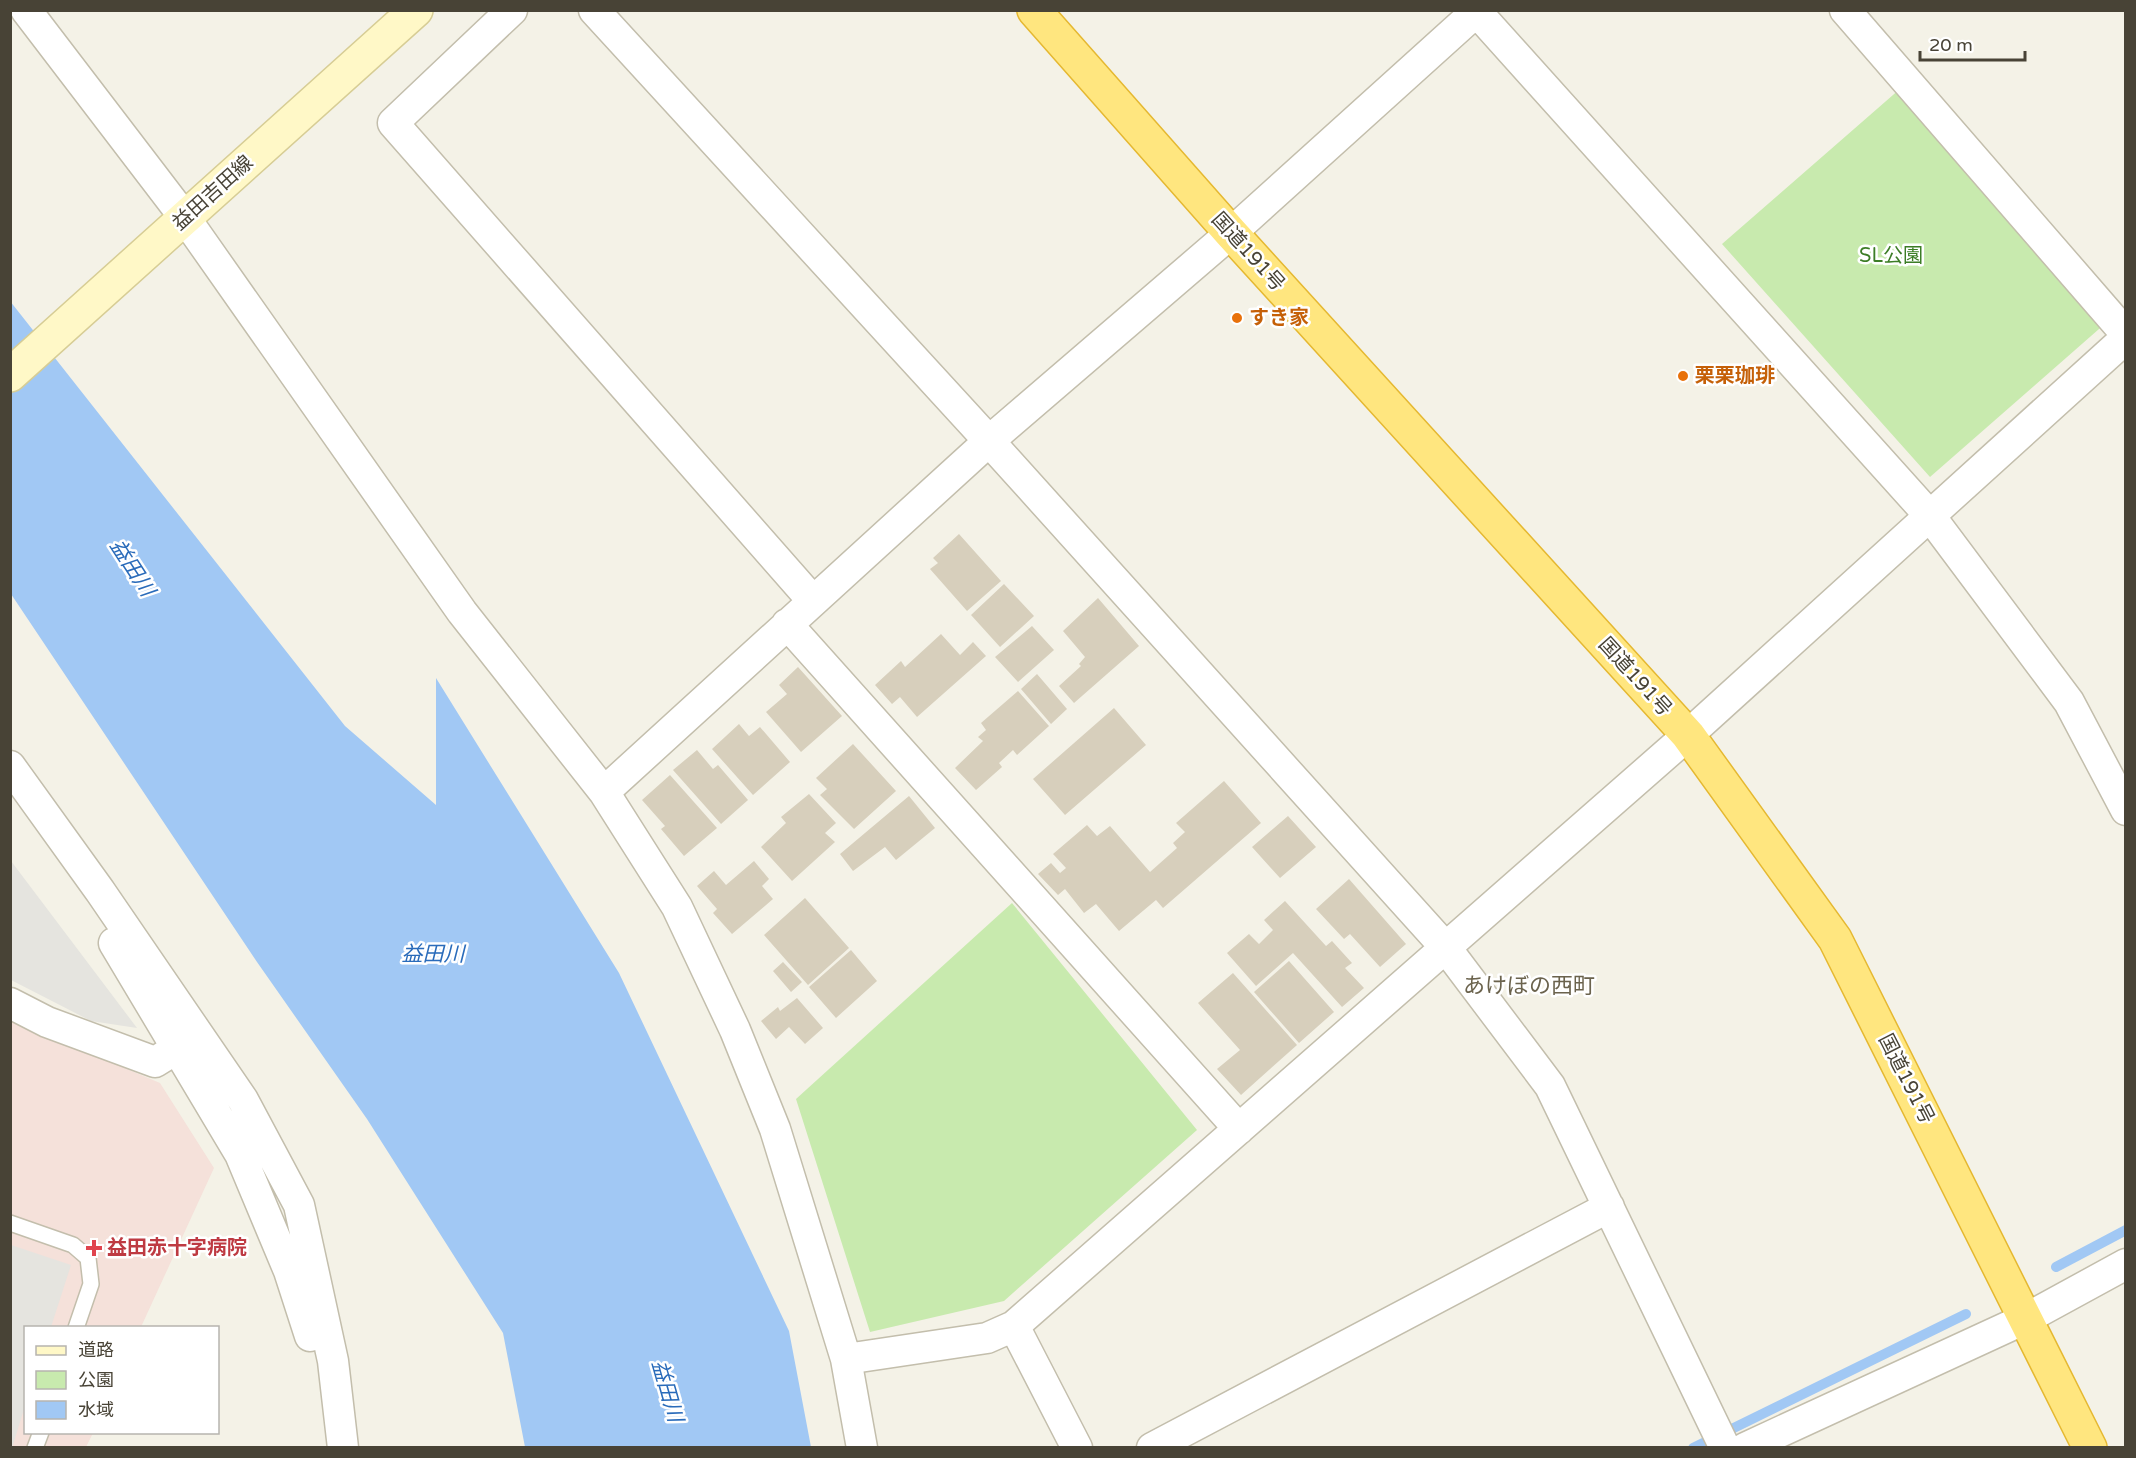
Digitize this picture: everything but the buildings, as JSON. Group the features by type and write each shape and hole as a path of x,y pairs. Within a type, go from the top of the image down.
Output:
{"highway":[{"name":"国道191号","path":"1034,10 1231,233 1688,735 1835,939 2027,1318 2090,1448"}],"main road":[{"name":"益田吉田線","path":"10,375 416,10"}],"street":[{"path":"26,10 185,218 462,612 604,792 677,907 735,1030 775,1129 846,1359 862,1448"},
{"path":"512,10 393,123 813,601"},
{"path":"594,10 989,441 1446,948 1550,1086 1725,1448"},
{"path":"846,1359 987,1338 1014,1326 1688,735 2126,336 1845,10"},
{"path":"604,792 989,441 1231,233 1476,11 1930,516 2069,702 2126,810"},
{"path":"787,624 1239,1129"},
{"path":"10,766 100,891 243,1100 298,1205 333,1361 343,1448"},
{"path":"100,891 97,914 240,1154 289,1271 315,1350 333,1361"},
{"path":"10,1004 47,1022 155,1062 176,1049"},
{"path":"1152,1448 1609,1207"},
{"path":"1745,1448 2027,1318 2126,1264"},
{"path":"1014,1326 1077,1448"}],"lane":[{"path":"10,1223 73,1245 88,1258 91,1284 77,1326"}],"shaded area":[{"path":"11,861 137,1028 91,1021 11,980"},
{"name":"益田赤十字病院","path":"10,1019 160,1083 214,1168 141,1326 24,1326 24,1434 92,1434 86,1447 11,1447"},
{"path":"11,1245 71,1265 51,1326 24,1326 24,1409 12,1448"}],"green space":[{"name":"SL公園","path":"1901,88 2107,322 1930,477 1722,244"},
{"path":"1012,903 1197,1130 1004,1301 870,1332 796,1099"}],"water":[{"name":"益田川","path":"10,301 345,726 436,805 436,678 619,973 789,1331 811,1447 525,1447 503,1333 367,1119 257,962 11,594"}],"waterway":[{"path":"2056,1267 2126,1230"},
{"path":"1693,1448 1966,1314"}],"place":[{"name":"すき家","path":"1237,318"},
{"name":"栗栗珈琲","path":"1683,376"},
{"name":"益田赤十字病院","path":"94,1248"}],"district":[{"name":"あけぼの西町","path":"1529,986"}]}
